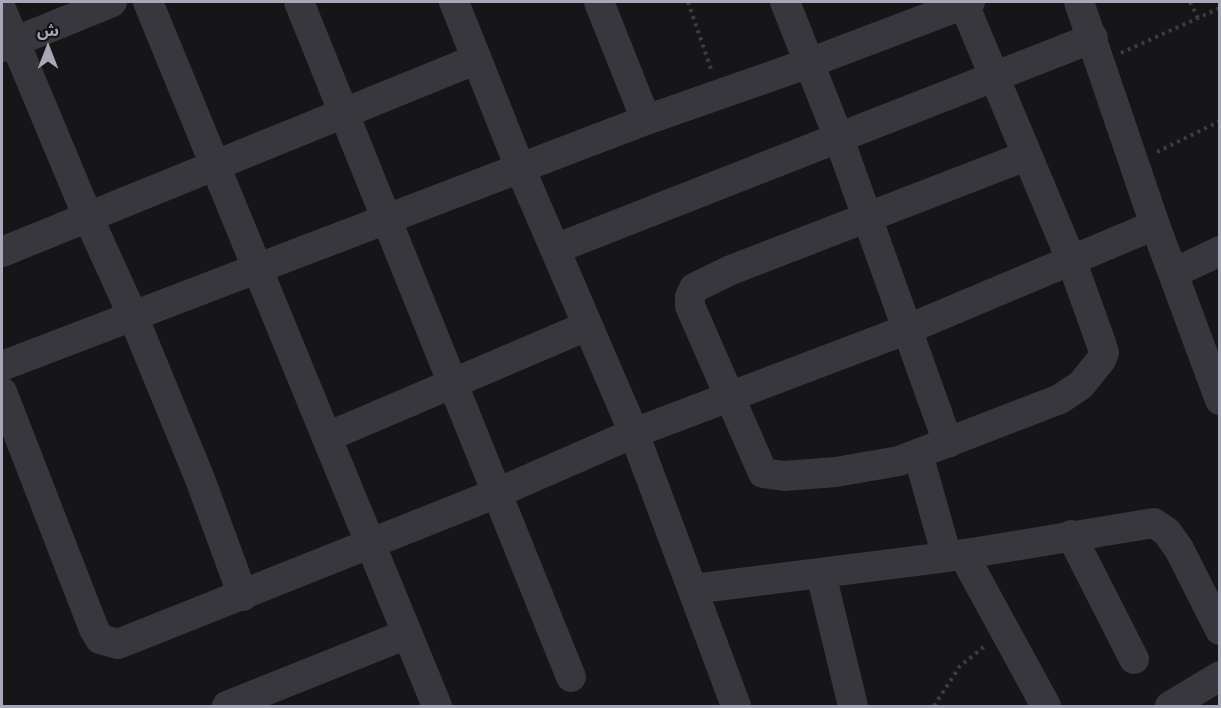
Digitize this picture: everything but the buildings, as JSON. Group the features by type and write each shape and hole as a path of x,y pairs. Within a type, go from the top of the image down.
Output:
{"street":[{"path":"8,44 112,2"},
{"path":"148,2 437,706"},
{"path":"299,2 571,677"},
{"path":"454,2 520,168 634,434 736,706"},
{"path":"599,2 646,120"},
{"path":"785,2 838,136 948,443"},
{"path":"2,366 646,120 809,63 966,2 1026,156 1072,262 1104,353 1081,385 1060,399 948,443 891,462 836,472 768,476 759,469 732,398 690,306 690,297 694,288 731,270 1026,156"},
{"path":"1079,2 1155,225 1216,382"},
{"path":"2,11 8,44 133,316 200,478 243,596"},
{"path":"555,249 838,136 996,78 1097,50"},
{"path":"2,252 477,59"},
{"path":"2,392 99,639 118,644 497,494 634,434 908,329 1072,262 1155,225"},
{"path":"1173,273 1220,251"},
{"path":"327,437 587,326"},
{"path":"918,454 955,556 1005,633 1046,706"},
{"path":"693,589 955,556 1145,523 1161,527 1179,549 1220,630"},
{"path":"1071,535 1134,659"},
{"path":"820,574 853,706"},
{"path":"227,706 407,634"},
{"path":"1170,706 1220,676"}],"path":[{"path":"688,2 720,94"},
{"path":"1190,2 1198,18"},
{"path":"1097,50 1198,18 1220,8"},
{"path":"1134,164 1220,121"},
{"path":"934,706 960,666 1005,633"}]}
